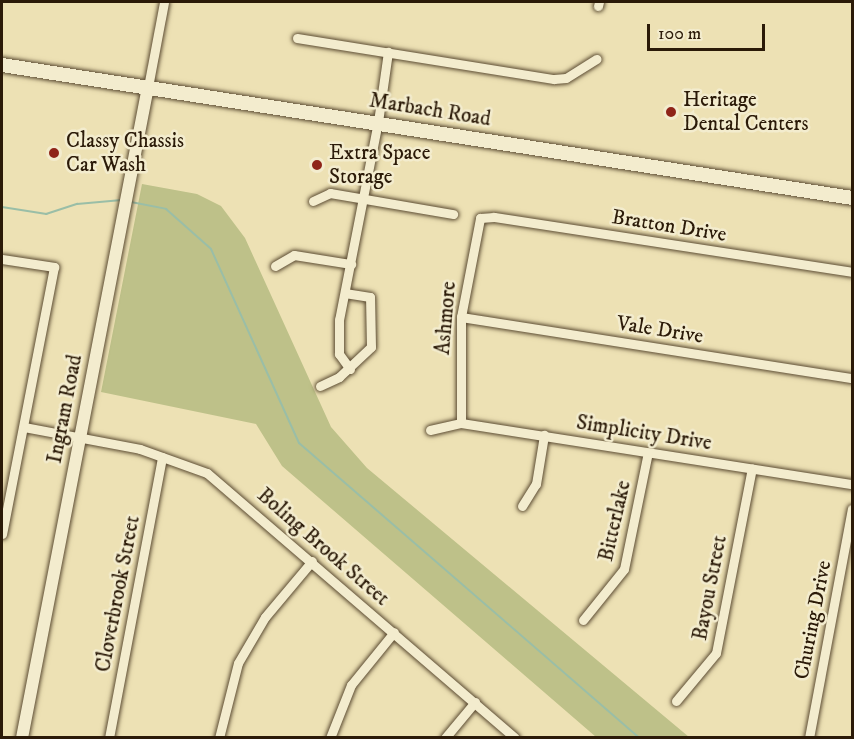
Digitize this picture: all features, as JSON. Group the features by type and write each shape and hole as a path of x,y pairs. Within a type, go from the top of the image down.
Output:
{"main road":[{"name":"Marbach Road","path":"2,65 378,122 852,198"}],"street":[{"path":"148,87 164,2"},
{"path":"297,38 554,79 566,78 596,59"},
{"path":"350,369 342,361 338,343 362,199 378,122 388,52"},
{"name":"Ingram Road","path":"22,738 126,190 148,87"},
{"path":"313,201 330,194 453,214"},
{"name":"Bratton Drive","path":"480,218 494,217 852,272"},
{"name":"Ashmore","path":"461,423 461,317 480,218"},
{"path":"275,267 294,255 351,264"},
{"path":"2,259 54,267 2,534"},
{"path":"320,386 350,369 371,347 370,297 346,293"},
{"name":"Vale Drive","path":"461,317 852,378"},
{"name":"Simplicity Drive","path":"430,430 461,423 852,484"},
{"name":"Boling Brook Street","path":"24,427 80,437 162,457 207,472 515,738"},
{"path":"522,506 536,484 544,435"},
{"name":"Bitterlake","path":"583,620 624,569 648,452"},
{"name":"Cloverbrook Street","path":"109,738 162,457"},
{"name":"Bayou Street","path":"676,701 716,653 752,468"},
{"name":"Churing Drive","path":"809,738 850,542 852,509"},
{"path":"219,738 238,663 265,617 312,561"},
{"path":"330,738 351,684 394,632"},
{"path":"445,738 475,702"}],"green space":[{"path":"142,184 197,194 221,206 245,238 331,427 367,468 689,737 596,737 282,466 256,424 101,392"}],"waterway":[{"path":"2,207 46,214 77,204 122,200"},
{"path":"131,202 166,209 211,249 299,443 639,738"}],"place":[{"name":"Heritage Dental Centers","path":"671,112"},
{"name":"Classy Chassis Car Wash","path":"54,153"},
{"name":"Extra Space Storage","path":"317,165"}]}
